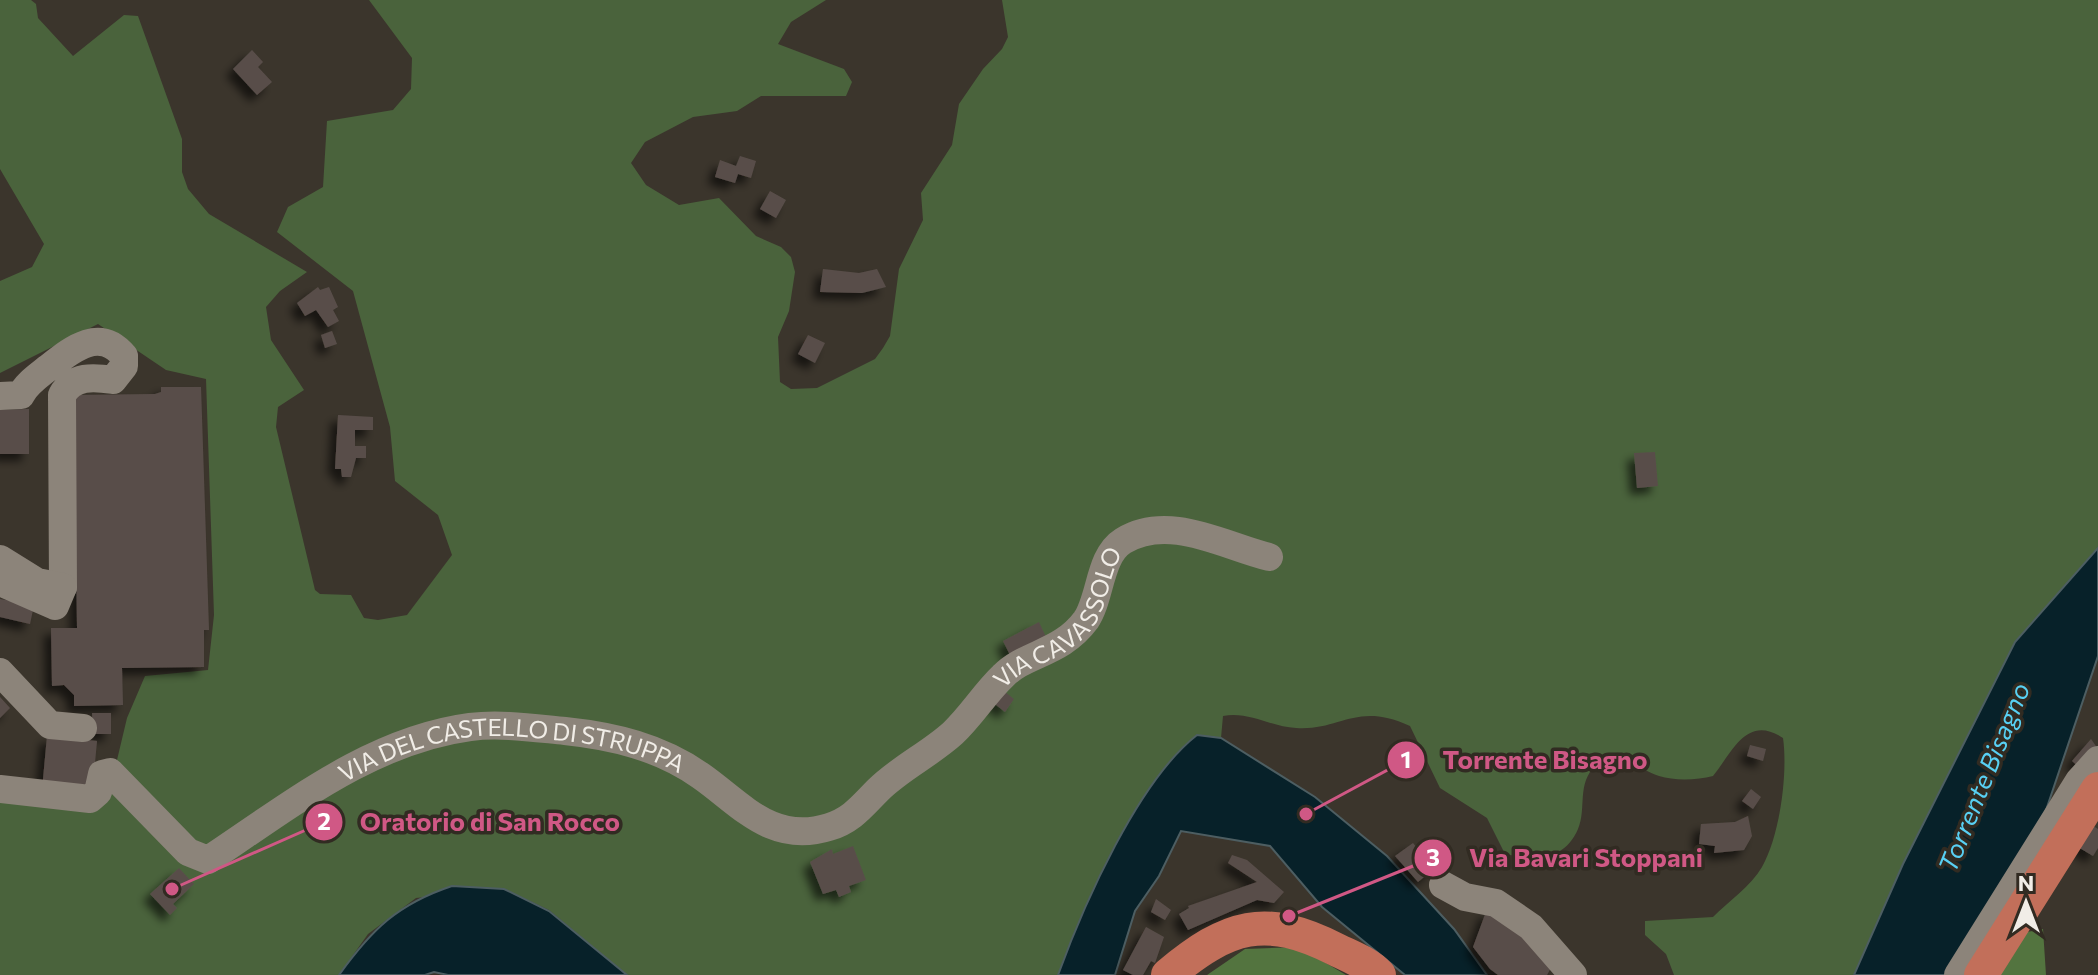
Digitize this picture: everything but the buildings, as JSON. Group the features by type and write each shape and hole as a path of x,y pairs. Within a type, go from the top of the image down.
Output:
{"main road":[{"path":"1981,975 2098,789"},
{"path":"1168,975 1206,944 1254,928 1281,928 1309,935 1379,975"}],"street":[{"path":"0,396 21,395 44,371 83,343 108,344 124,356 120,375 113,380 86,378 72,381 62,395 63,587 55,606 0,582"},
{"name":"VIA CAVASSOLO","path":"878,790 951,734 1005,673 1066,641 1087,618 1104,570 1121,542 1153,531 1189,531 1269,557"},
{"path":"0,559 37,582 63,587"},
{"path":"0,672 50,725 83,728"},
{"name":"VIA DEL CASTELLO DI STRUPPA","path":"0,789 90,799 98,792 102,774 110,772 188,852 204,860 351,769 418,738 472,727 602,735 655,750 700,775 744,812 771,827 826,828 861,811 878,790"},
{"path":"1958,975 2079,781 2098,760"},
{"path":"1443,885 1465,897 1496,903 1531,927 1573,975"}],"green space":[{"path":"0,0 31,0 36,4 38,18 73,56 124,15 138,16 182,139 182,172 188,189 209,214 307,272 280,291 266,307 271,340 304,390 278,407 276,427 315,590 320,594 351,595 364,618 378,620 407,615 452,555 438,515 395,481 390,427 353,291 277,232 288,207 323,187 327,121 393,110 411,89 412,58 369,0 826,0 791,22 778,44 844,69 852,82 846,96 761,96 737,111 693,117 645,142 631,163 646,185 679,205 719,198 756,236 781,247 791,257 795,272 789,311 778,337 780,382 791,389 817,388 875,359 890,336 899,269 923,220 921,193 952,145 959,104 1008,37 1002,0 2098,0 2098,548 1947,780 1903,864 1854,975 1674,975 1666,954 1645,935 1645,921 1713,917 1746,887 1762,867 1774,838 1783,786 1783,738 1770,732 1760,730 1742,739 1713,776 1665,778 1619,759 1603,760 1586,780 1581,821 1572,840 1556,853 1526,857 1505,854 1487,818 1440,788 1410,726 1391,719 1362,716 1312,728 1296,728 1233,715 1223,716 1221,738 1197,735 1154,782 1134,812 1098,880 1058,975 627,975 549,910 504,889 416,898 368,934 339,975 0,975 0,794 112,781 127,718 145,676 208,670 214,615 206,379 166,370 98,324 0,373 0,281 32,267 44,244 0,169"},
{"path":"2043,929 2046,975 2000,975 2027,932"},
{"path":"1299,947 1346,975 1207,975 1245,949"}],"water":[{"path":"2098,548 2098,656 2041,825 1952,975 1854,975 1903,864 2015,642"},
{"path":"1197,735 1221,738 1315,797 1387,856 1454,929 1487,975 1405,975 1322,907 1270,846 1181,831 1159,876 1135,911 1115,975 1058,975 1082,914 1134,812 1175,756"},
{"path":"452,886 504,889 549,911 627,975 448,975 434,972 425,975 339,975 363,944 388,920 416,901"}],"place":[{"name":"Torrente Bisagno","path":"1306,814"},
{"name":"Oratorio di San Rocco","path":"172,889"},
{"name":"Via Bavari Stoppani","path":"1289,916"}]}
